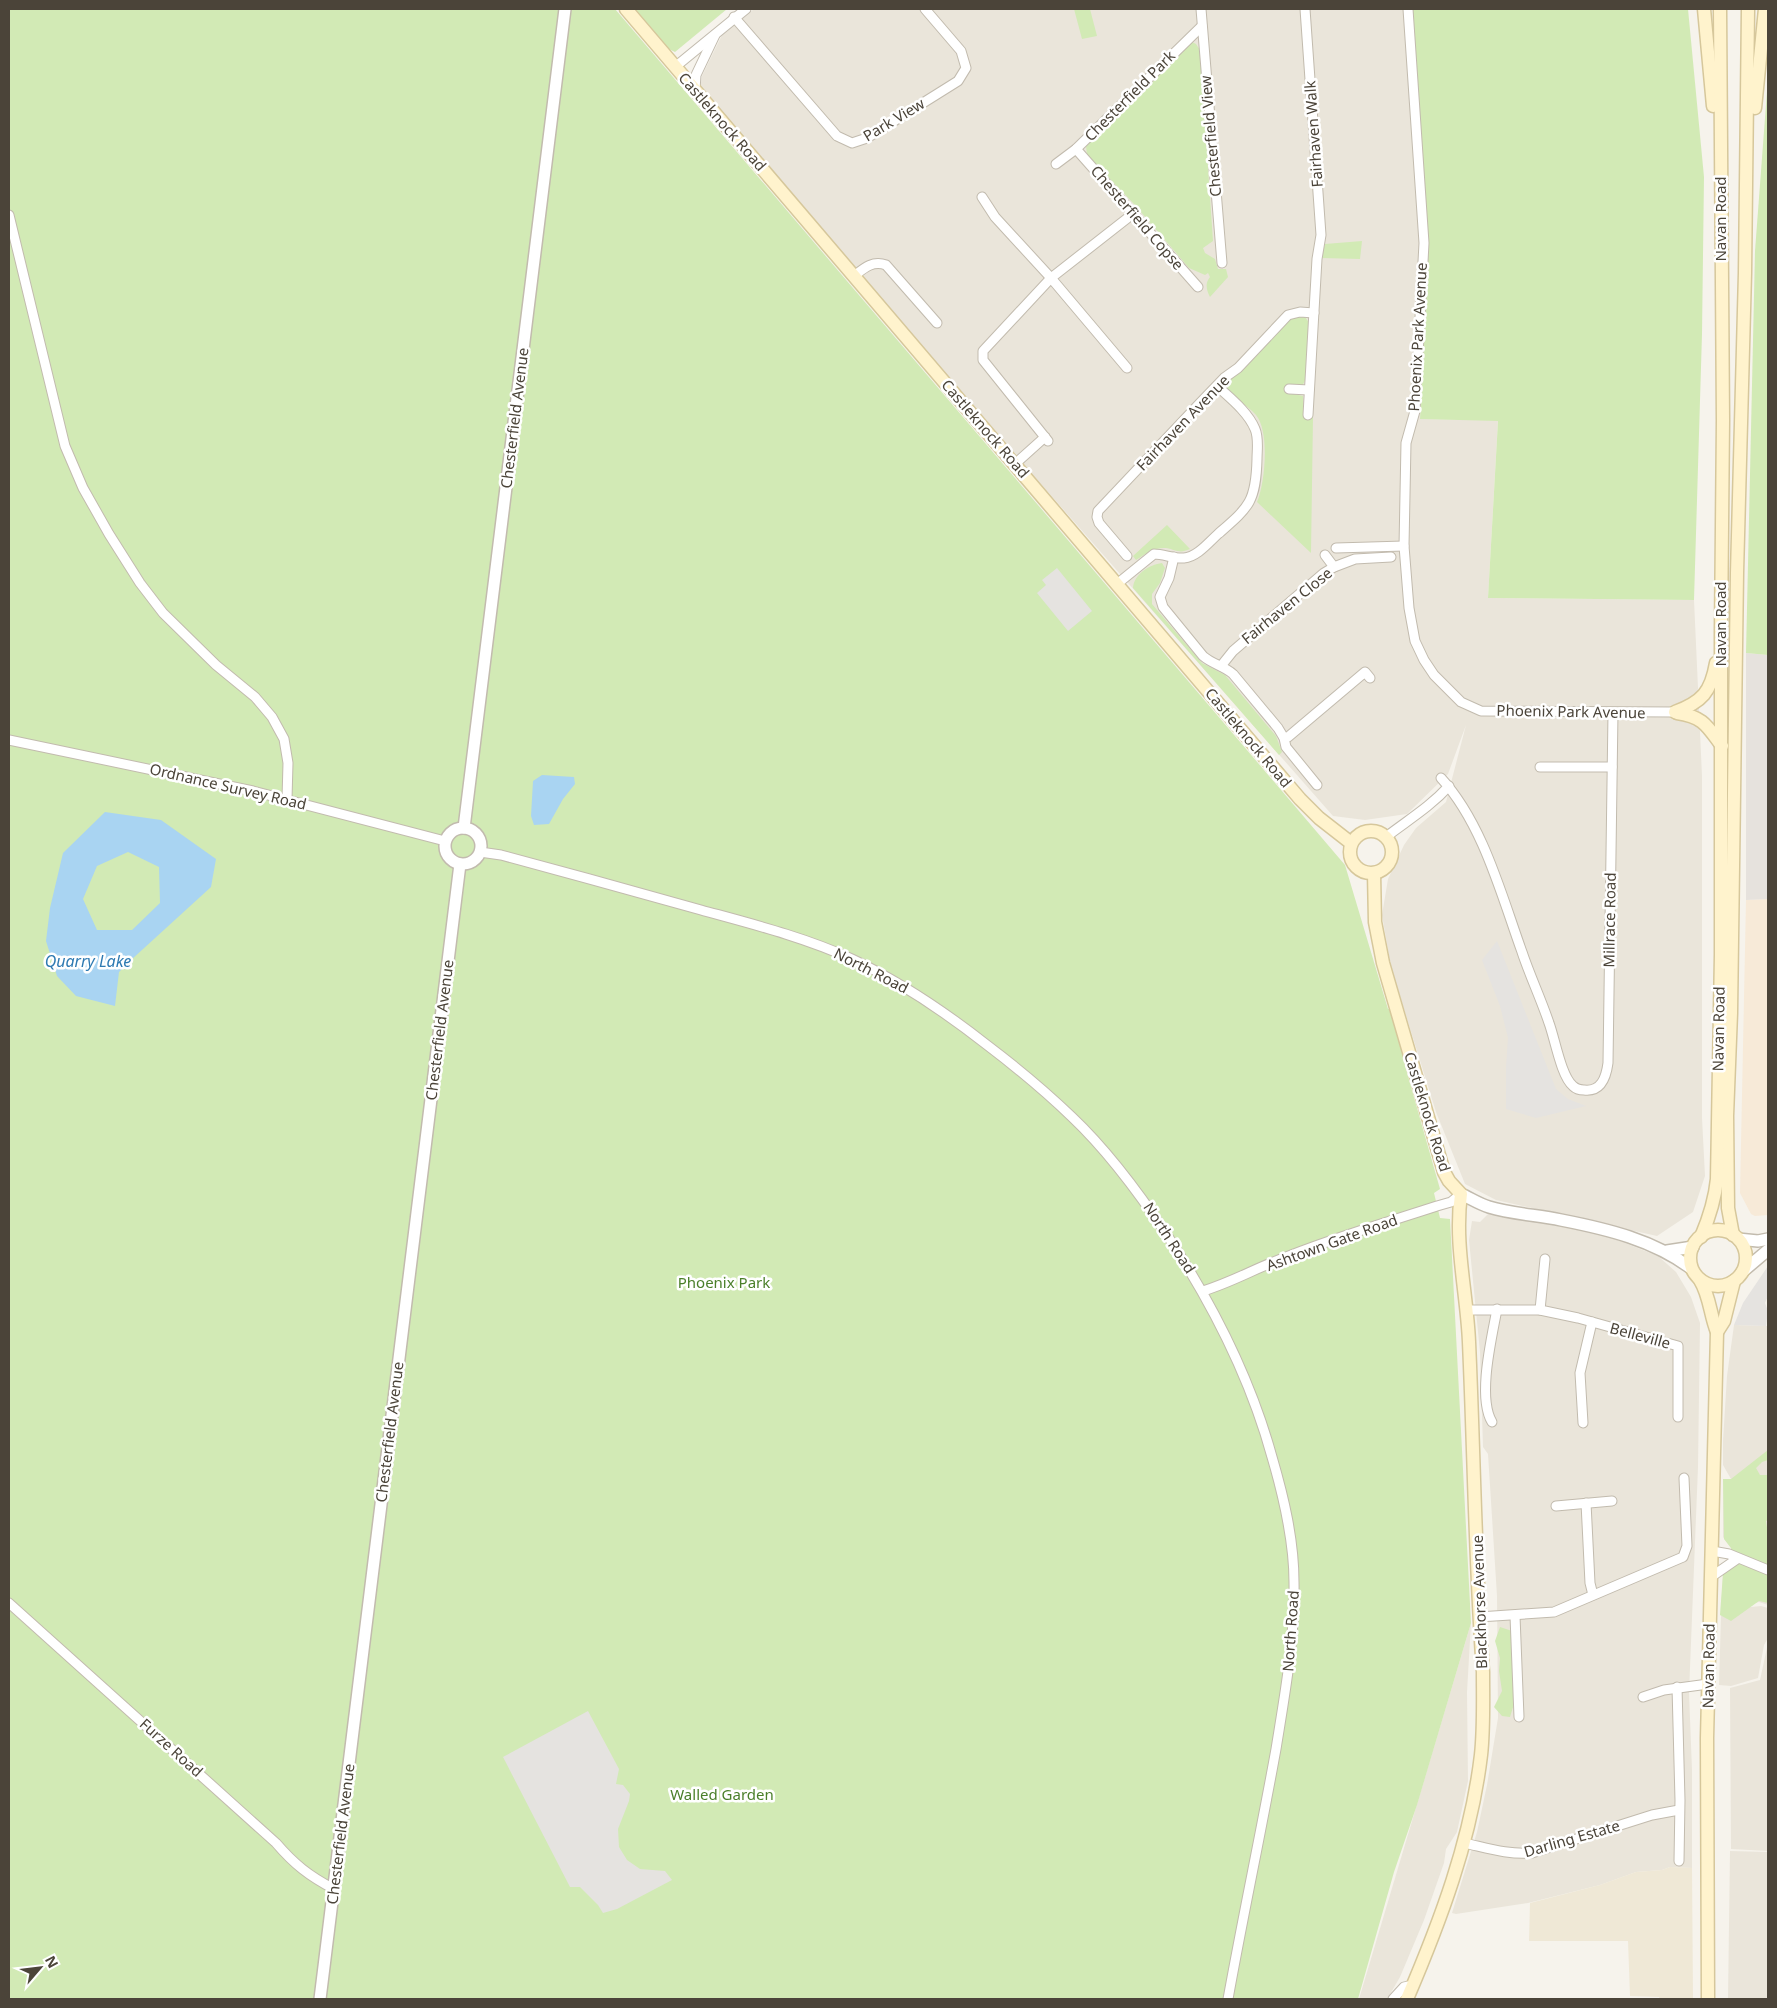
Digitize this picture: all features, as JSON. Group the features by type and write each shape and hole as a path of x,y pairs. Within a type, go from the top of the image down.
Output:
{"main road":[{"name":"Castleknock Road","path":"626,9 1300,799 1319,818 1351,843"},
{"path":"1704,9 1715,130 1721,239"},
{"name":"Navan Road","path":"1697,1242 1710,1217 1718,1179 1723,420 1720,9"},
{"name":"Navan Road","path":"1736,1237 1728,1208 1728,1116 1737,573 1745,273 1748,9"},
{"path":"1745,273 1757,83 1765,9"},
{"path":"1675,712 1690,707 1702,698 1709,688 1715,671 1721,632"},
{"path":"1675,712 1692,715 1704,722 1722,746"},
{"path":"1374,830 1386,837 1390,842 1392,855 1386,867 1374,873 1361,871 1356,867 1350,856 1351,843 1361,833 1374,830"},
{"name":"Castleknock Road","path":"1374,873 1375,922 1383,963 1444,1172 1449,1182 1461,1194"},
{"name":"Blackhorse Avenue","path":"1407,1999 1449,1892 1464,1843 1474,1801 1481,1755 1484,1713 1469,1338 1462,1280 1459,1209 1461,1194"},
{"path":"1712,1231 1736,1237 1743,1246 1746,1258 1738,1277 1719,1286 1710,1285 1700,1280 1692,1269 1690,1258 1697,1242 1712,1231"},
{"name":"Navan Road","path":"1717,1332 1724,1321 1738,1277"},
{"name":"Navan Road","path":"1700,1280 1707,1295 1717,1332 1708,1684 1708,1999"}],"street":[{"name":"Chesterfield Avenue","path":"464,828 565,9"},
{"path":"674,67 746,9"},
{"name":"Park View","path":"734,17 837,136 852,143 867,138 958,81 966,68 961,51 925,9"},
{"name":"Chesterfield View","path":"1201,9 1222,264"},
{"name":"Fairhaven Walk","path":"1305,9 1320,235 1314,313"},
{"name":"Phoenix Park Avenue","path":"1408,9 1424,243 1415,411 1406,443 1404,546 1409,608 1415,641 1434,675 1461,702 1481,711 1675,712"},
{"name":"Chesterfield Park","path":"1056,164 1076,149 1202,26"},
{"path":"695,91 696,75 718,31"},
{"name":"Chesterfield Copse","path":"1076,149 1198,287"},
{"path":"982,197 1000,223 1051,278 1127,368"},
{"path":"1015,464 1046,439 991,371 982,356 983,351 1051,278 1134,213"},
{"path":"9,215 66,446 83,488 140,583 163,613 216,665 255,697 272,717 284,739 288,764 287,799"},
{"path":"854,276 869,265 878,262 886,265 937,323"},
{"name":"Fairhaven Avenue","path":"1127,556 1099,523 1098,511 1216,386 1238,368 1288,315 1300,312 1314,313"},
{"path":"1308,415 1314,313"},
{"path":"1117,584 1154,554 1184,558 1194,554 1240,515 1255,490 1257,437 1255,429 1248,417 1216,386"},
{"path":"1289,389 1309,390"},
{"path":"1336,548 1404,546"},
{"path":"1325,556 1334,567"},
{"path":"1174,557 1169,578 1161,591 1160,601 1203,656 1210,662 1221,666 1233,674 1284,738 1286,748 1316,785"},
{"name":"Fairhaven Close","path":"1221,666 1233,651 1324,573 1355,559 1391,557"},
{"path":"1284,738 1365,672 1370,678"},
{"name":"Millrace Road","path":"1449,786 1475,828 1531,980 1549,1023 1567,1078 1580,1090 1590,1091 1600,1086 1606,1077 1608,1066 1613,713"},
{"name":"Ordnance Survey Road","path":"9,740 214,782 287,799 445,841"},
{"path":"1540,767 1612,767"},
{"path":"1386,837 1426,808 1449,786 1441,778"},
{"path":"464,828 478,836 480,852 470,863 455,863 447,855 445,841 453,830 464,828"},
{"name":"North Road","path":"480,852 501,855 718,914 816,944 898,983 948,1014 1014,1066 1073,1118 1138,1192 1203,1292 1236,1358 1264,1426 1280,1484 1291,1538 1294,1578 1292,1652 1267,1797 1228,1999"},
{"name":"Chesterfield Avenue","path":"320,1999 460,864"},
{"name":"Castleknock Road","path":"1461,1194 1487,1206 1625,1235 1667,1251 1692,1269"},
{"name":"Ashtown Gate Road","path":"1203,1292 1230,1283 1279,1259 1349,1233 1444,1204 1461,1194"},
{"path":"1736,1237 1758,1241 1768,1239"},
{"name":"Castleknock Road","path":"1667,1251 1680,1250 1697,1242"},
{"path":"1738,1277 1768,1250"},
{"path":"1540,1310 1545,1259"},
{"path":"1492,1422 1487,1410 1487,1358 1497,1309"},
{"name":"Belleville","path":"1466,1310 1540,1310 1592,1322 1678,1346 1678,1417"},
{"name":"Belleville","path":"1583,1423 1580,1373 1592,1322"},
{"path":"1479,1617 1554,1612 1683,1556 1687,1546 1684,1478"},
{"path":"1556,1506 1612,1501"},
{"path":"1586,1503 1590,1583 1593,1595"},
{"path":"1712,1552 1729,1554 1737,1559 1755,1563 1768,1570"},
{"path":"1711,1577 1737,1559"},
{"name":"Furze Road","path":"9,1603 268,1836 294,1864 315,1880 334,1889"},
{"path":"1515,1616 1519,1717"},
{"path":"1643,1697 1677,1687 1708,1684"},
{"path":"1677,1687 1679,1861"},
{"name":"Darling Estate","path":"1464,1843 1504,1853 1532,1853 1652,1815 1679,1810"},
{"path":"1393,1999 1404,1987 1413,1986"}],"shaded area":[{"path":"754,9 1411,9 1428,243 1420,419 1498,420 1488,598 1694,600 1702,776 1702,1118 1705,1176 1693,1212 1657,1236 1496,1200 1465,1184 1436,1112 1391,967 1382,915 1388,879 1404,845 1416,828 1446,802 1466,725 1448,774 1407,814 1365,820 1333,816 1048,492 700,90 702,76 722,35"},
{"path":"1057,568 1092,611 1068,631 1037,593 1046,585 1042,580"},
{"path":"1746,653 1768,655 1768,899 1746,900"},
{"path":"1768,899 1768,1215 1755,1216 1751,1214 1740,1193 1746,900"},
{"path":"1497,941 1556,1089 1568,1099 1586,1106 1536,1118 1506,1109 1508,1038 1500,1006 1482,960"},
{"path":"1490,1212 1602,1234 1658,1256 1676,1272 1691,1297 1700,1323 1698,1467 1689,1693 1692,1770 1692,1868 1670,1867 1662,1870 1636,1872 1600,1885 1528,1903 1456,1914 1452,1913 1477,1832 1498,1718 1497,1596 1488,1454 1483,1447 1480,1352 1469,1240 1472,1221 1480,1222"},
{"path":"1768,1266 1768,1296 1765,1303 1768,1311 1766,1326 1734,1325 1743,1303"},
{"path":"1734,1325 1768,1326 1768,1605 1759,1602 1721,1611 1723,1575 1734,1568 1731,1548 1723,1537 1723,1479 1731,1479 1723,1465 1723,1441 1727,1376"},
{"path":"1761,1606 1768,1608 1768,1638 1764,1645 1758,1678 1731,1686 1719,1685 1721,1616 1741,1608"},
{"path":"1471,1623 1467,1692 1468,1781 1457,1832 1446,1849 1444,1863 1424,1920 1400,1977 1389,1996 1393,1999 1359,1999"},
{"path":"1768,1643 1768,1851 1731,1849 1730,1688 1760,1680"},
{"path":"588,1711 619,1769 616,1784 623,1785 630,1794 618,1829 619,1847 627,1860 640,1869 665,1871 672,1880 617,1909 603,1913 598,1905 580,1887 570,1887 503,1757"},
{"path":"1730,1851 1768,1852 1768,1999 1728,1999"},
{"path":"1670,1867 1692,1868 1693,1999 1660,1999 1659,1997 1630,1996 1628,1941 1529,1941 1530,1903 1600,1885 1636,1872 1662,1870"}],"green space":[{"name":"Phoenix Park","path":"9,9 615,9 1345,865 1388,1009 1390,1009 1404,1050 1404,1062 1440,1189 1434,1193 1440,1218 1450,1219 1471,1623 1417,1805 1394,1872 1358,1999 9,1999"},
{"path":"635,9 727,9 675,52 669,49"},
{"path":"1074,9 1090,9 1097,36 1082,39"},
{"path":"1411,9 1688,9 1704,177 1702,334 1694,600 1488,598 1498,421 1420,419 1428,243"},
{"path":"1192,42 1200,50 1213,241 1203,248 1205,253 1215,259 1218,269 1226,269 1228,277 1210,297 1207,286 1210,277 1208,273 1205,275 1189,268 1134,204 1087,155 1086,146 1187,44"},
{"path":"1768,78 1768,655 1746,653 1755,251"},
{"path":"1362,241 1360,259 1321,258 1325,244"},
{"path":"1295,316 1305,317 1310,324 1306,379 1302,386 1289,393 1303,396 1304,413 1313,417 1311,553 1257,502 1264,471 1265,445 1263,433 1256,415 1225,385 1226,382 1255,357 1280,327"},
{"path":"1167,525 1190,549 1180,551 1166,548 1158,549 1150,551 1136,560 1133,556"},
{"path":"1162,563 1165,568 1160,583 1152,594 1152,604 1202,663 1225,675 1276,736 1282,752 1279,755 1133,588 1139,574 1152,566"},
{"path":"1768,1450 1768,1460 1762,1462 1756,1468 1760,1475 1768,1475 1768,1520 1766,1521 1768,1534 1768,1603 1759,1601 1731,1621 1720,1615 1723,1573 1734,1567 1731,1548 1724,1539 1723,1479 1731,1479"},
{"path":"1500,1627 1512,1631 1514,1704 1510,1717 1502,1716 1494,1707 1502,1691 1499,1671 1500,1658 1495,1641"}],"water":[{"path":"542,775 574,777 575,784 563,799 549,824 534,825 531,816 533,781"},
{"name":"Quarry Lake","path":"105,812 161,820 216,859 211,887 119,972 115,1006 76,996 57,976 46,941 50,908 63,853","holes":["128,852 159,867 160,903 132,930 97,930 83,899 97,866"]}],"park label":[{"name":"Walled Garden","path":"722,1795"}]}
